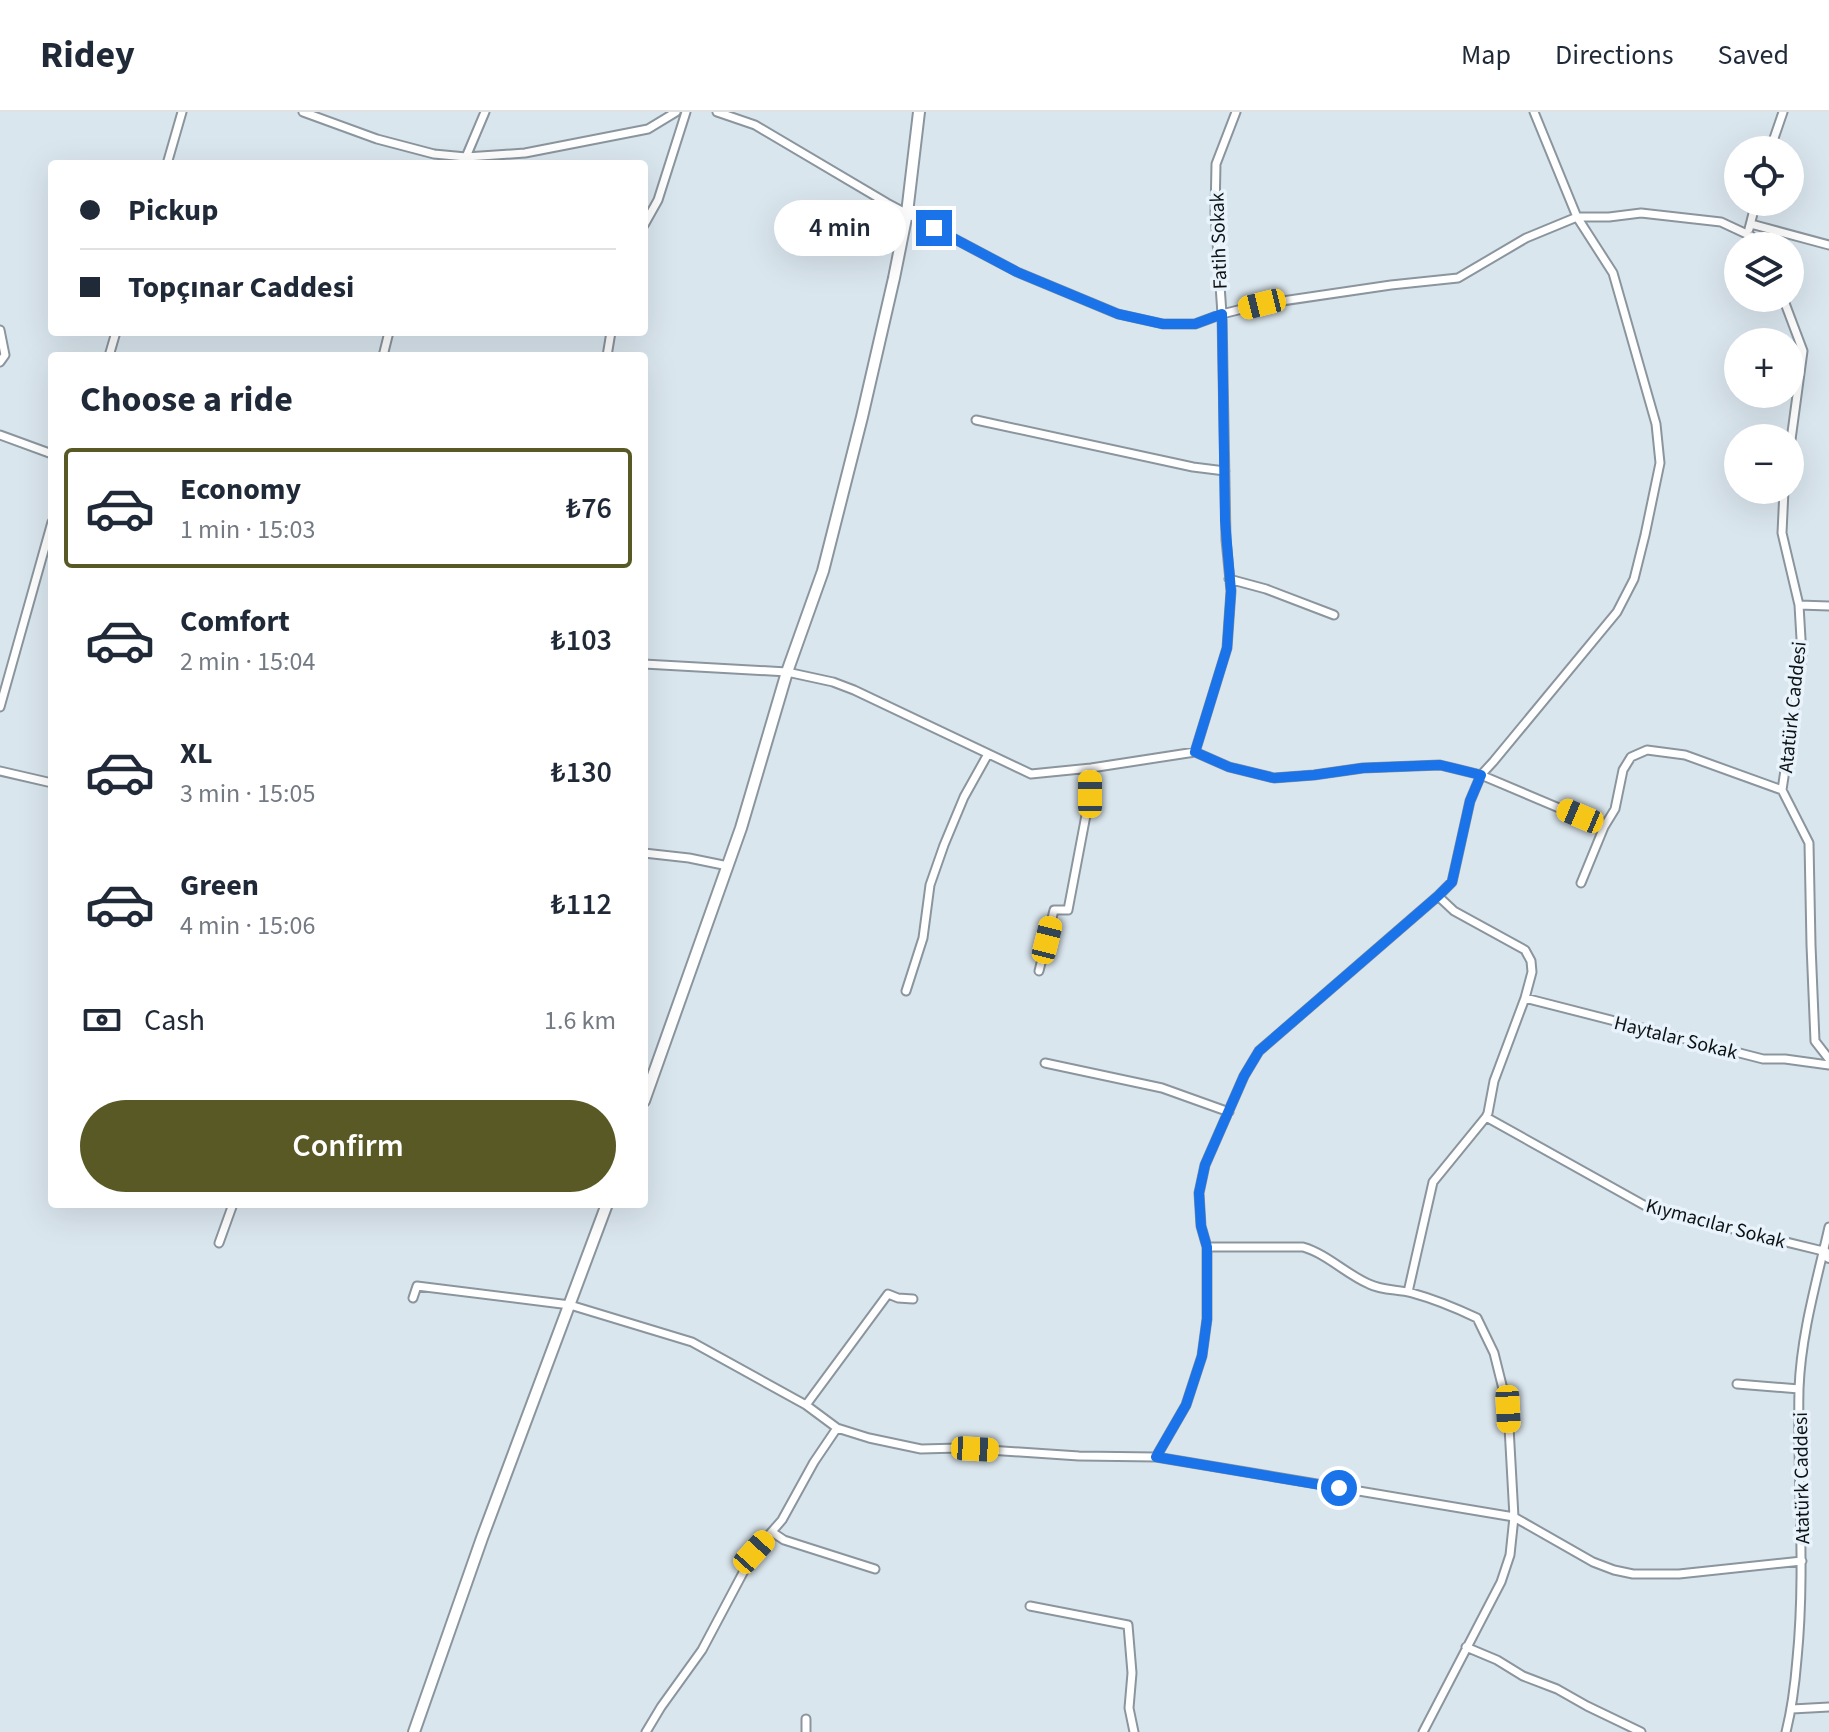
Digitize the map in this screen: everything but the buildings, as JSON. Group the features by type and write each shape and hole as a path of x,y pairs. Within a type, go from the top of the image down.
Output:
{"street":[{"path":"168,160 182,112"},
{"path":"303,112 377,139 434,154 466,157 525,153 648,129 676,112"},
{"path":"466,157 485,112"},
{"path":"648,218 658,200 686,112"},
{"path":"717,112 755,125 1017,272 1118,314 1163,324 1195,324 1262,304 1458,278 1526,238 1577,217 1641,213 1721,222 1741,232"},
{"path":"755,125 756,112"},
{"path":"648,1090 741,828 787,672 823,571 894,278 907,213 919,112"},
{"name":"Fatih Sokak","path":"1195,752 1227,648 1231,591 1226,540 1222,314 1215,213 1216,164 1236,112"},
{"path":"1156,1457 1186,1405 1202,1356 1207,1319 1207,1247 1201,1226 1199,1193 1205,1165 1244,1076 1259,1051 1452,882 1470,801 1481,775 1617,612 1634,579 1660,463 1656,424 1613,273 1577,217 1534,112"},
{"path":"1775,136 1783,112"},
{"path":"432,160 434,154"},
{"path":"1748,232 1753,216"},
{"path":"1751,224 1829,245"},
{"path":"1788,312 1803,351 1793,424"},
{"path":"0,330 5,355 0,362"},
{"path":"976,420 1193,467 1225,471"},
{"path":"0,435 48,453"},
{"name":"Atatürk Caddesi","path":"1783,504 1782,533 1799,605 1802,656 1782,790 1809,843 1815,1041 1829,1059"},
{"path":"0,707 48,536"},
{"path":"1229,579 1266,589 1334,615"},
{"path":"1799,605 1829,606"},
{"path":"648,664 787,672 833,682 1031,774 1195,752 1229,767 1274,778 1363,768 1440,765 1481,775 1604,827"},
{"path":"1581,883 1604,827 1615,809 1623,770 1631,757 1647,750 1685,755 1782,790"},
{"path":"906,991 923,938 930,885 964,797 988,754"},
{"path":"1039,971 1054,910 1068,910 1090,794 1091,768"},
{"path":"0,771 48,782"},
{"path":"648,853 728,866"},
{"path":"1408,1292 1433,1182 1486,1117 1494,1081 1532,972 1525,950 1454,911 1438,896"},
{"name":"Haytalar Sokak","path":"1525,998 1763,1059 1829,1065"},
{"path":"1045,1063 1162,1088 1229,1112"},
{"name":"Kıymacılar Sokak","path":"1486,1117 1651,1209 1826,1254"},
{"path":"219,1243 232,1208"},
{"path":"414,1732 482,1538 606,1208"},
{"name":"Atatürk Caddesi","path":"1786,1732 1792,1709 1800,1630 1799,1389 1808,1310 1826,1254 1829,1227"},
{"path":"1207,1247 1303,1247 1314,1250 1369,1284 1390,1291 1408,1292 1477,1318 1494,1353 1508,1409 1514,1517 1510,1555 1501,1582 1423,1732"},
{"path":"413,1298 417,1286 570,1305 692,1342 806,1405 837,1428 921,1449 1156,1457 1514,1517 1593,1562 1633,1574 1679,1574 1802,1561"},
{"path":"806,1405 888,1294 913,1299"},
{"path":"1737,1384 1799,1389"},
{"path":"646,1732 702,1650 754,1552 782,1520 837,1428"},
{"path":"772,1532 784,1540 875,1569"},
{"path":"1030,1606 1128,1625 1132,1673 1129,1708 1134,1732"},
{"path":"1466,1647 1641,1732"},
{"path":"1792,1709 1829,1707"},
{"path":"806,1719 806,1732"}],"route":[{"path":"934,228 1017,272 1118,314 1163,324 1195,324 1222,314 1224,499 1231,591 1227,648 1195,752 1229,767 1274,778 1363,768 1440,765 1481,775 1470,801 1452,882 1259,1051 1244,1076 1205,1165 1199,1193 1201,1226 1207,1247 1207,1319 1202,1356 1186,1405 1156,1457 1339,1488"}]}
